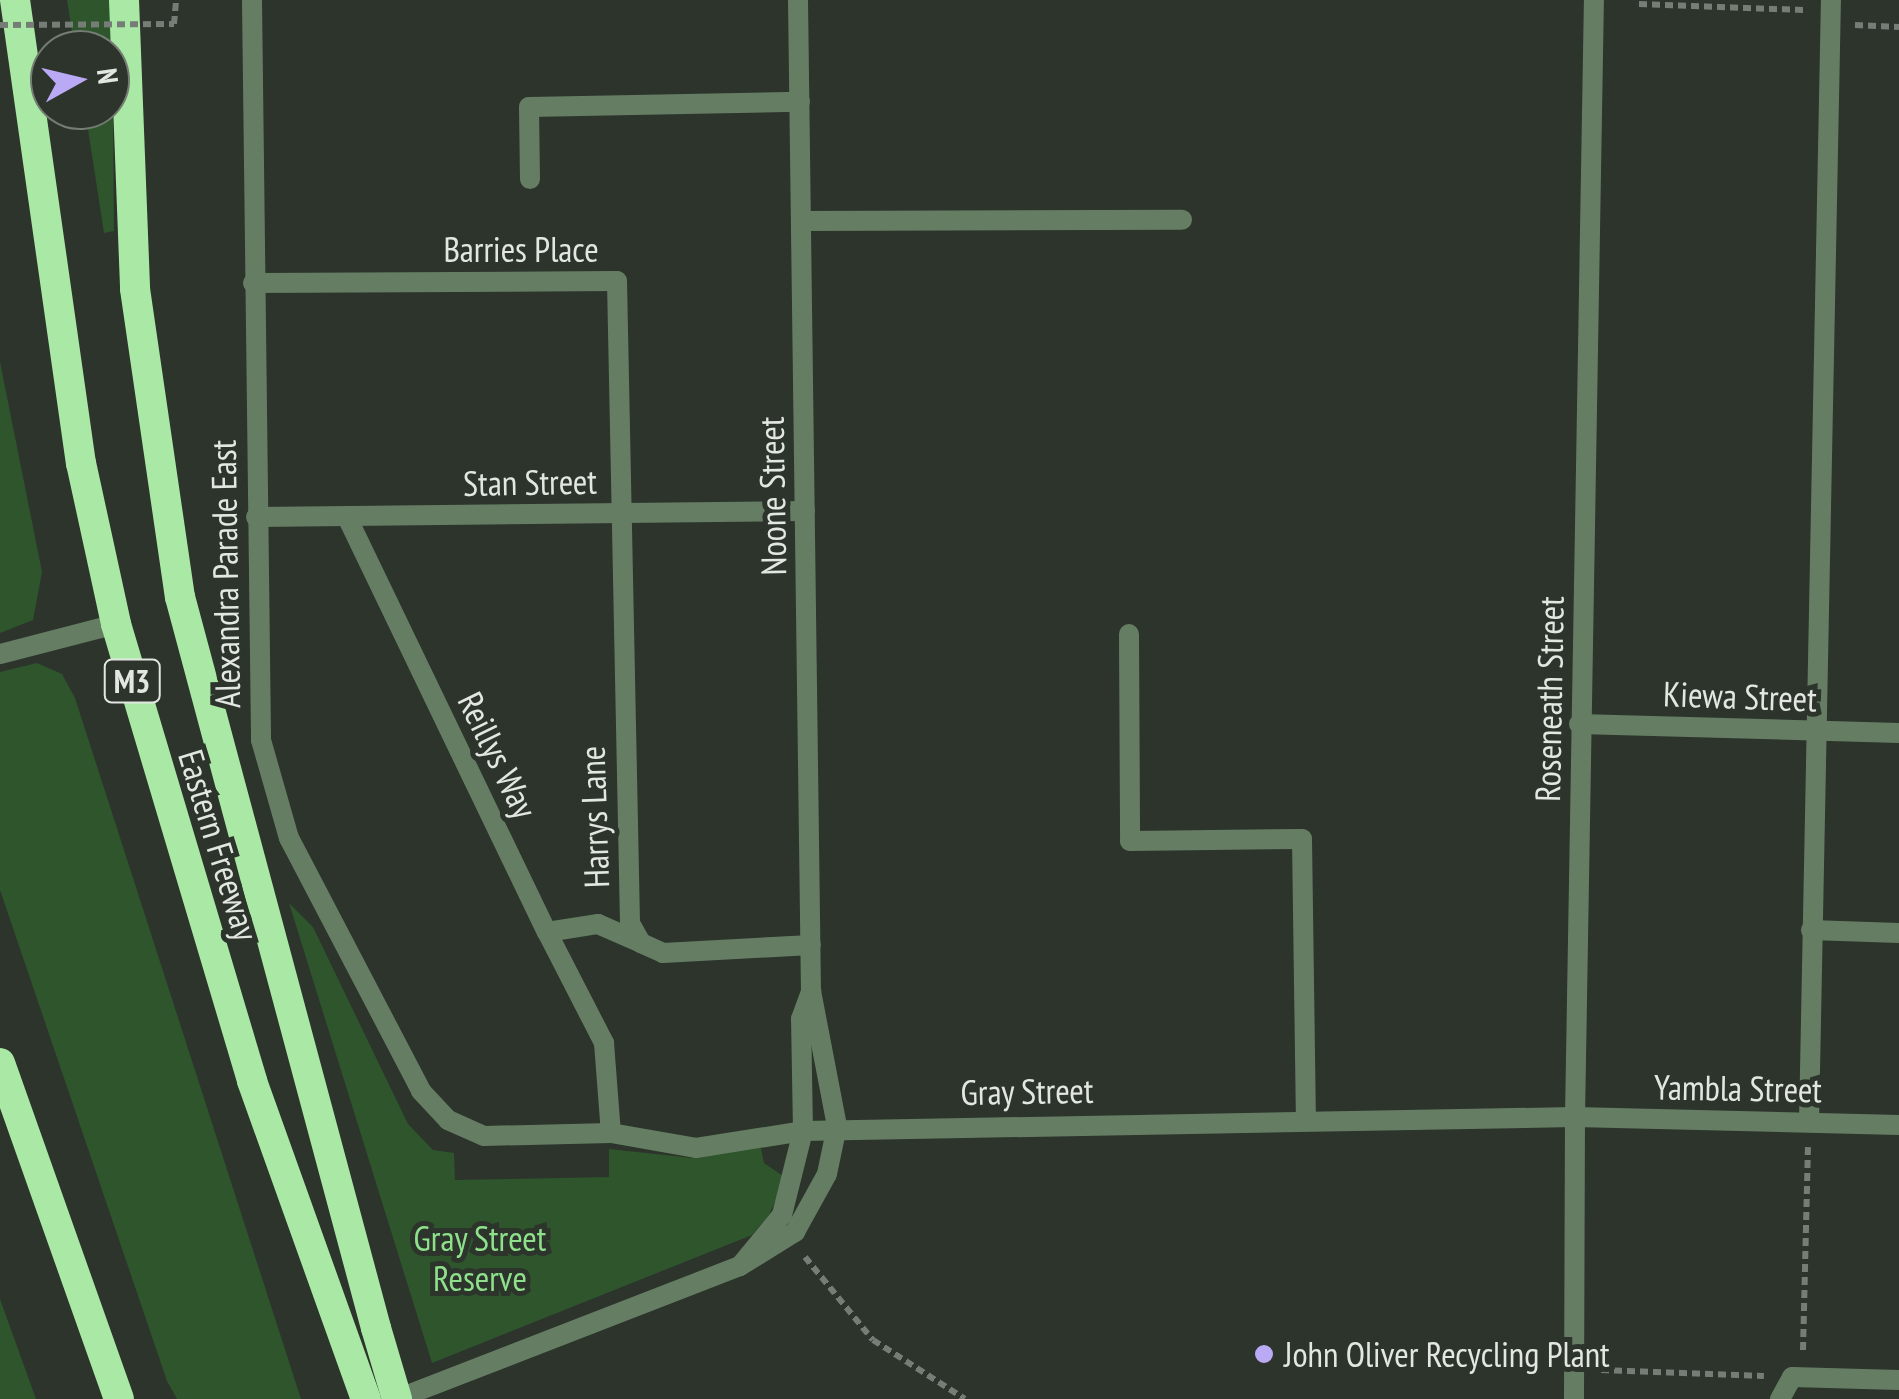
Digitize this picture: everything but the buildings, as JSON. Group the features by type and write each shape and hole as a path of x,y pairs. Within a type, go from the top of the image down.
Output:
{"highway":[{"name":"Eastern Freeway","path":"15,0 81,463 116,624 246,1063 366,1399"},
{"path":"124,0 135,289 180,597 397,1399"},
{"path":"0,1063 119,1399"}],"street":[{"name":"Alexandra Parade East","path":"252,0 261,740 290,838 421,1091 448,1120 484,1136"},
{"name":"Noone Street","path":"798,0 811,990 837,1126"},
{"name":"Roseneath Street","path":"1574,1399 1580,724 1594,0"},
{"path":"1809,1122 1830,11"},
{"path":"530,179 530,107 800,102"},
{"path":"801,221 1182,220"},
{"name":"Barries Place","path":"253,283 617,281 618,513"},
{"name":"Stan Street","path":"256,517 805,511"},
{"name":"Harrys Lane","path":"618,513 630,923 641,943"},
{"name":"Reillys Way","path":"347,517 604,1043 611,1133"},
{"path":"0,654 116,624"},
{"path":"1129,634 1130,841 1302,839 1306,1120"},
{"name":"Kiewa Street","path":"1580,724 1899,733"},
{"path":"547,932 598,924 664,953 811,945"},
{"path":"1811,930 1899,933"},
{"name":"Noone Street","path":"740,1266 782,1215 803,1131 800,1018 811,990"},
{"name":"Gray Street","path":"484,1136 611,1133 696,1148 837,1126 1575,1117"},
{"name":"Yambla Street","path":"1575,1117 1899,1125"},
{"path":"397,1399 740,1266 795,1232 810,1212 837,1126"},
{"path":"1780,1399 1792,1377 1899,1380"}],"path":[{"path":"0,25 174,24 176,0"},
{"path":"1639,4 1830,11 1899,27"},
{"path":"1575,1370 1792,1377 1802,1357 1809,1122"},
{"path":"810,1259 834,1302 873,1340 965,1399"}],"green space":[{"path":"67,0 112,0 112,30 72,30"},
{"path":"88,130 113,130 114,231 104,233"},
{"path":"0,362 42,572 33,620 0,633"},
{"path":"37,663 62,674 75,698 301,1399 177,1399 167,1381 0,890 0,672"},
{"name":"Gray Street Reserve","path":"289,903 313,927 408,1124 433,1150 454,1153 455,1180 609,1177 609,1149 693,1158 760,1144 764,1163 786,1178 769,1215 752,1235 432,1363"},
{"path":"0,1299 36,1399 0,1399"}],"place":[{"name":"John Oliver Recycling Plant","path":"1264,1354"}]}
